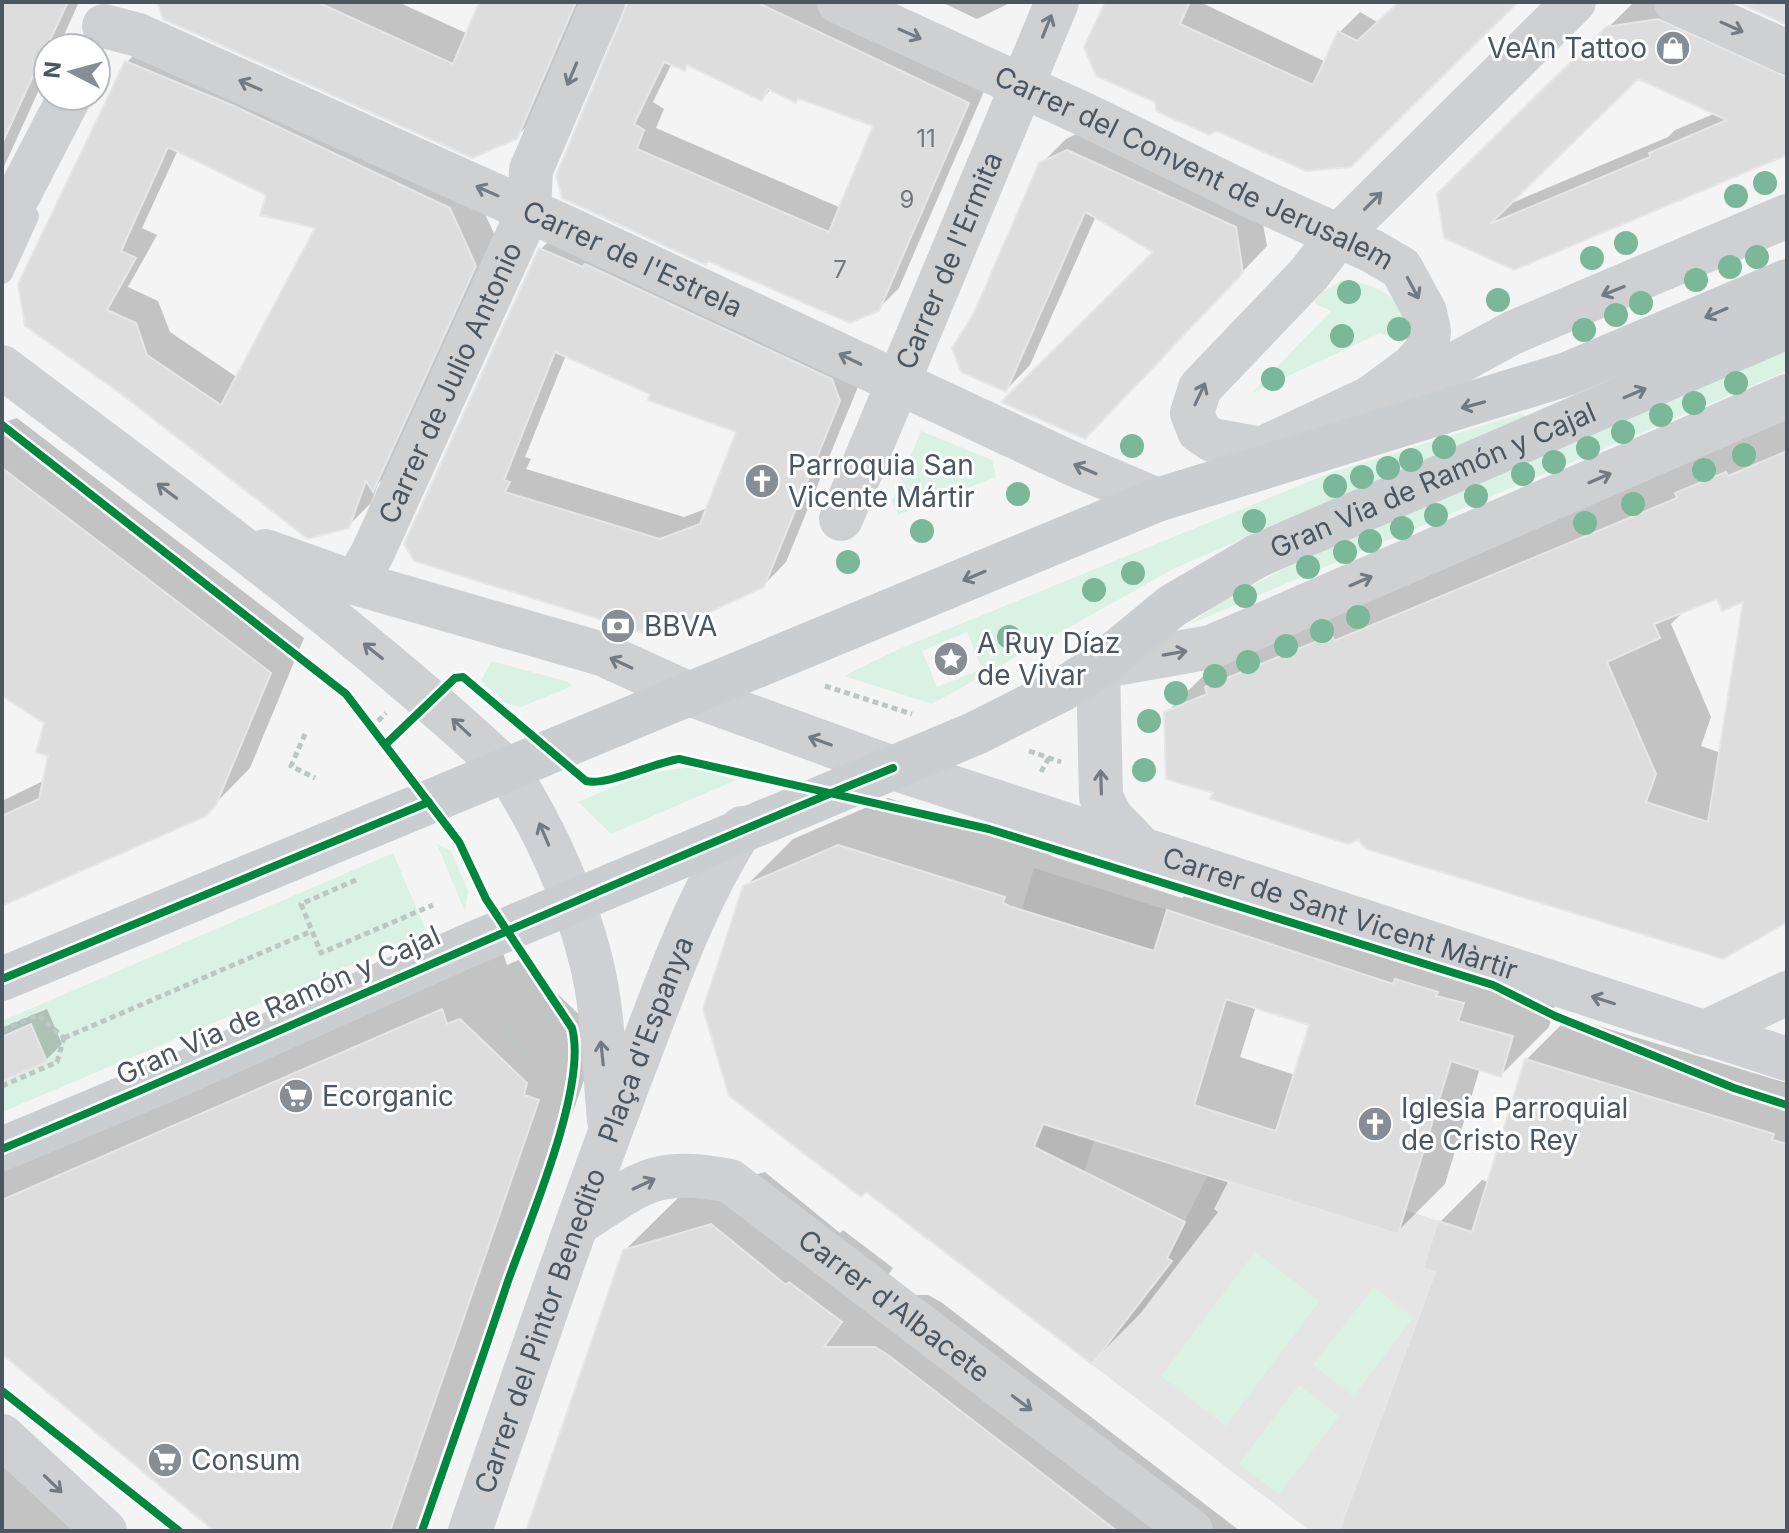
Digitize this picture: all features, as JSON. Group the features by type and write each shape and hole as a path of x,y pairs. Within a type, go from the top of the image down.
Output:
{"main road":[{"name":"Gran Via de Ramón y Cajal","path":"692,695 1157,500 1539,384 1787,281"},
{"name":"Gran Via de Ramón y Cajal","path":"893,768 1017,714 1098,667 1172,606 1257,556 1787,327"},
{"path":"1098,667 1101,797 1111,817 1139,846"},
{"path":"2,979 692,695 893,768"},
{"path":"572,902 742,828 893,768"},
{"name":"Carrer de Sant Vicent Màrtir","path":"893,768 1787,1059"},
{"name":"Plaça d'Espanya","path":"507,770 537,816 572,902 595,980 610,1130"},
{"name":"Plaça d'Espanya","path":"610,1130 694,915 716,868 742,828"},
{"name":"Gran Via de Ramón y Cajal","path":"2,1149 179,1075 572,902"},
{"name":"Carrer del Pintor Benedito","path":"470,1531 610,1130"},
{"path":"2,1436 105,1531"}],"street":[{"name":"Carrer de Julio Antonio","path":"343,601 372,554 529,210 531,170 603,2"},
{"name":"Carrer del Convent de Jerusalem","path":"839,2 1023,85 1339,235 1401,268 1412,284 1429,331 1427,350 1412,367 1370,398"},
{"name":"Carrer de l'Ermita","path":"841,519 1057,2"},
{"path":"1261,449 1212,440 1199,431 1192,413 1200,388 1309,274 1339,235 1574,2"},
{"path":"1676,2 1787,52"},
{"name":"Carrer de l'Estrela","path":"104,25 138,35 529,210 1157,500"},
{"path":"2,227 62,112"},
{"name":"Gran Via de Ramón y Cajal","path":"1216,480 1261,449 1370,398 1435,375 1512,333 1787,216"},
{"path":"2,367 229,538 343,601 602,654 692,695"},
{"name":"Gran Via de Ramón y Cajal","path":"1098,667 1211,647 1787,396"},
{"name":"Plaça d'Espanya","path":"343,601 415,685 507,770"},
{"path":"1703,1033 1787,993"},
{"name":"Carrer d'Albacete","path":"577,1224 649,1179 694,1174 730,1181 1191,1531"}],"lane":[{"path":"2,273 44,183 64,112"}],"path":[{"path":"825,686 913,715"},
{"path":"364,715 379,734"},
{"path":"305,734 291,766 315,778"},
{"path":"1041,772 1049,758"},
{"path":"369,874 301,904 321,953 433,905"},
{"path":"64,1038 312,931"},
{"path":"2,1030 38,1015 64,1038"},
{"path":"504,1031 529,1053"},
{"path":"2,1086 57,1062 64,1038"}],"shaded area":[{"path":"1034,868 1167,910 1082,1179 1172,1247 1208,1175 1396,1234 1405,1210 1472,1232 1443,1252 1338,1531 1310,1531 870,1195 949,1090 1009,905 1022,909"}],"green space":[{"path":"1343,280 1380,290 1398,305 1405,328 1403,342 1380,333 1252,393 1331,311 1314,303 1321,293"},
{"path":"1787,346 1787,371 1188,625 1223,601 1295,563"},
{"path":"1520,414 1526,416 1175,568 932,704 844,676 899,649 1330,473","holes":["967,632 982,669 937,687 922,651"]},
{"path":"921,431 992,460 996,477 898,515 892,501"},
{"path":"491,661 569,682 572,686 521,707 506,703 481,681"},
{"path":"692,767 736,780 611,834 578,802 646,773"},
{"path":"437,844 451,851 468,891 465,912"},
{"path":"393,853 427,933 2,1112 2,1021"},
{"path":"1255,1252 1320,1301 1226,1426 1161,1376"},
{"path":"1374,1287 1413,1318 1354,1396 1313,1365"},
{"path":"1299,1385 1339,1416 1279,1494 1239,1464"}],"building":[{"path":"2,2 68,2 54,32 32,32 32,78 2,142"},
{"path":"157,2 317,2 453,64 479,2 576,2 517,139 472,158 163,19"},
{"path":"628,2 756,2 969,103 879,311 850,323 708,261 706,265 562,198 556,176","holes":["664,62 685,71 687,65 762,101 768,89 796,103 798,98 873,126 829,232 637,149 644,130 634,124"]},
{"path":"1105,2 1190,2 1180,24 1313,85 1338,31 1357,41 1399,2 1518,2 1351,167 1306,171 1217,131 1209,135 1156,111 1155,102 1096,76 1084,47"},
{"path":"1787,2 1787,25 1744,5"},
{"path":"1658,19 1787,77 1787,155 1514,270 1444,238 1437,194 1606,27","holes":["1638,79 1727,120 1649,153 1650,157 1490,224"]},
{"path":"125,61 232,105 450,208 476,266 373,492 366,481 349,528 308,539 120,393 25,326 18,284 101,112 112,112 112,88","holes":["168,147 266,195 260,215 315,228 221,405 147,355 136,323 107,310 136,258 121,251"]},
{"path":"1067,150 1236,227 1243,273 1085,439 1001,402 1153,252 1085,212 1006,392 961,372 952,348 974,313 1039,163"},
{"path":"539,248 583,267 585,264 832,379 840,401 764,587 656,637 414,561 404,544","holes":["555,352 650,394 648,400 736,432 700,524 660,539 505,492 510,482 504,480"]},
{"path":"1787,451 1787,922 1723,959 1366,849 1358,840 1348,844 1210,799 1213,793 1166,779 1164,712 1207,694 1205,687 1332,635 1334,641 1677,498 1675,493 1726,472 1728,476","holes":["1717,599 1722,611 1743,602 1708,822 1646,802 1656,774 1607,662 1660,638 1654,624"]},
{"path":"2,468 271,673 216,805 206,816 2,906 2,816 39,799 48,756 36,752 44,723 2,696"},
{"path":"838,845 1005,897 1003,903 1009,906 1154,951 1167,910 1393,984 1395,979 1438,992 1436,996 1464,1003 1458,1021 1513,1036 1501,1077 1451,1061 1398,1234 1043,1124 1034,1147 1185,1222 1167,1258 1172,1261 1092,1364 866,1192 861,1197 729,1096 703,1009 743,886","holes":["1226,999 1309,1025 1276,1131 1194,1105"]},
{"path":"442,1009 447,1024 460,1019 527,1083 524,1095 539,1100 390,1531 214,1531 2,1354 2,1200"},
{"path":"31,1024 47,1062 2,1081 2,1037"},
{"path":"1525,1059 1774,1134 1772,1140 1787,1144 1787,1531 1339,1531 1435,1272 1423,1268 1438,1221 1472,1232"},
{"path":"711,1224 786,1285 789,1282 842,1322 824,1347 875,1347 888,1355 1117,1531 526,1531 623,1250"}],"cycle path":[{"path":"2,425 346,694 459,842 486,899 572,1028 575,1053 572,1084 554,1154 422,1531"},
{"path":"386,744 455,678 463,677 586,781 606,780 679,759 989,829 1493,985 1555,1016 1734,1088 1787,1105"},
{"path":"2,1149 669,861 893,768"},
{"path":"2,979 429,802"},
{"path":"2,1391 179,1531"}],"place":[{"name":"VeAn Tattoo","path":"1673,48"},
{"name":"Parroquia San Vicente Mártir","path":"762,481"},
{"name":"BBVA","path":"618,626"},
{"name":"A Ruy Díaz de Vivar","path":"951,659"},
{"name":"Ecorganic","path":"296,1096"},
{"name":"Iglesia Parroquial de Cristo Rey","path":"1375,1124"},
{"name":"Consum","path":"165,1460"}]}
